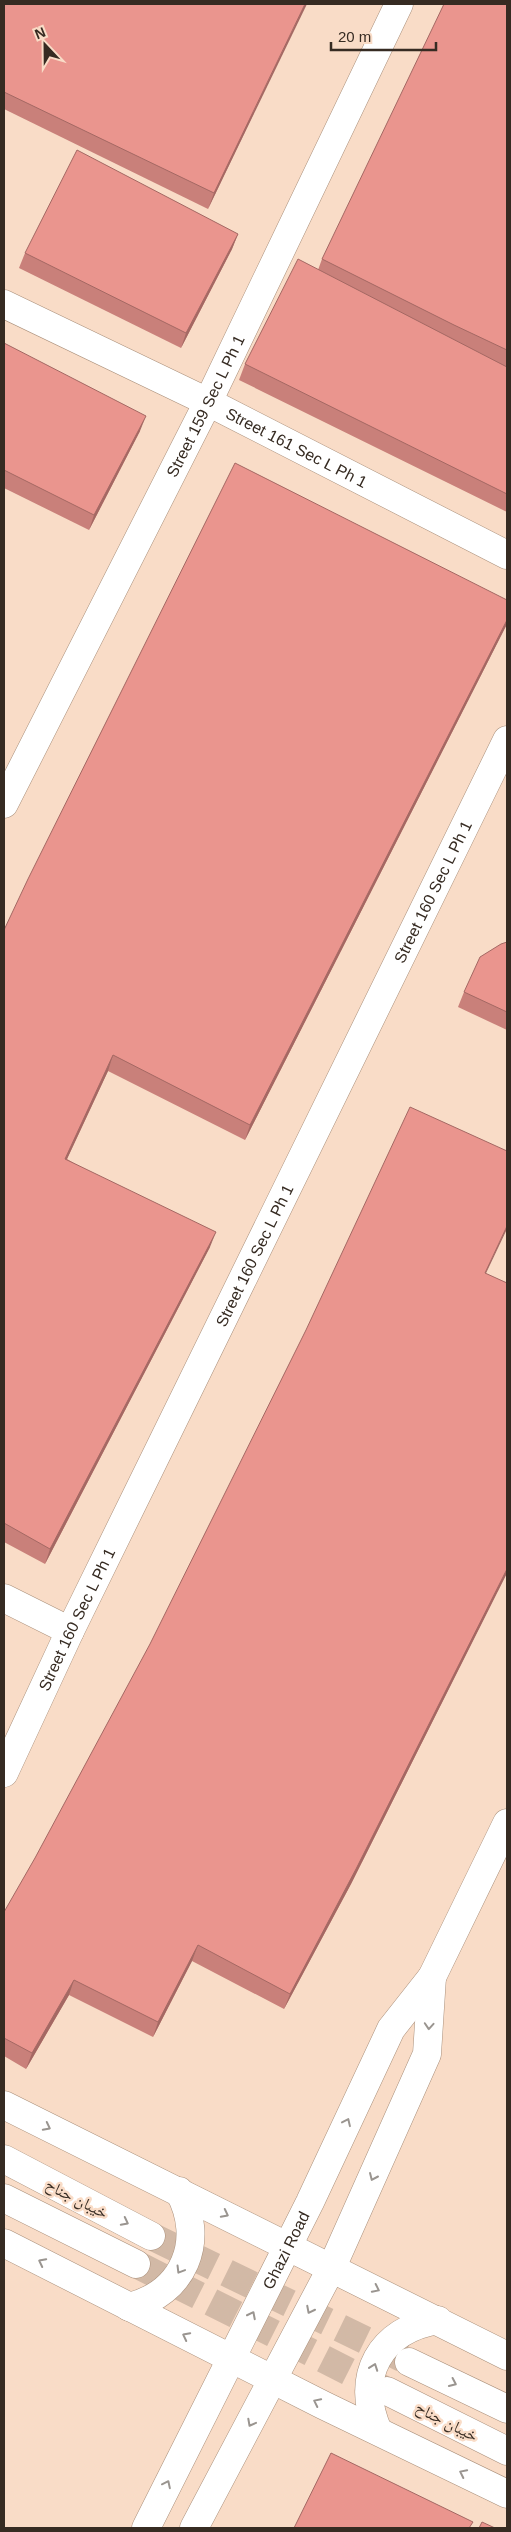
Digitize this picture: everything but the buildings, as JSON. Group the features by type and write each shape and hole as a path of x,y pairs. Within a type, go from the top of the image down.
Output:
{"main road":[{"name":"Street 159 Sec L Ph 1","path":"4,804 208,402 399,4"},
{"name":"Street 161 Sec L Ph 1","path":"4,304 208,402 507,555"},
{"name":"Street 160 Sec L Ph 1","path":"4,1773 70,1631 507,740"},
{"path":"4,1598 70,1631"},
{"name":"Ghazi Road","path":"146,2528 288,2245 391,2029 432,1977 507,1823"},
{"name":"Ghazi Road","path":"194,2528 274,2380 332,2267 427,2054 432,1977"},
{"path":"4,2105 288,2245 507,2356"},
{"name":"خیبان جناح","path":"4,2160 151,2236"},
{"path":"129,2307 154,2298 174,2280 182,2268 191,2243 191,2230 186,2203 179,2191"},
{"name":"خیبان جناح","path":"4,2198 136,2264"},
{"path":"4,2243 274,2380 507,2494"},
{"path":"378,2431 370,2414 368,2395 370,2377 376,2359 388,2344 402,2332 419,2323 438,2320"},
{"path":"409,2362 507,2408"},
{"name":"خیبان جناح","path":"387,2391 507,2451"}],"tunnel":[{"path":"151,2236 406,2360"},
{"path":"136,2264 387,2391"}]}
